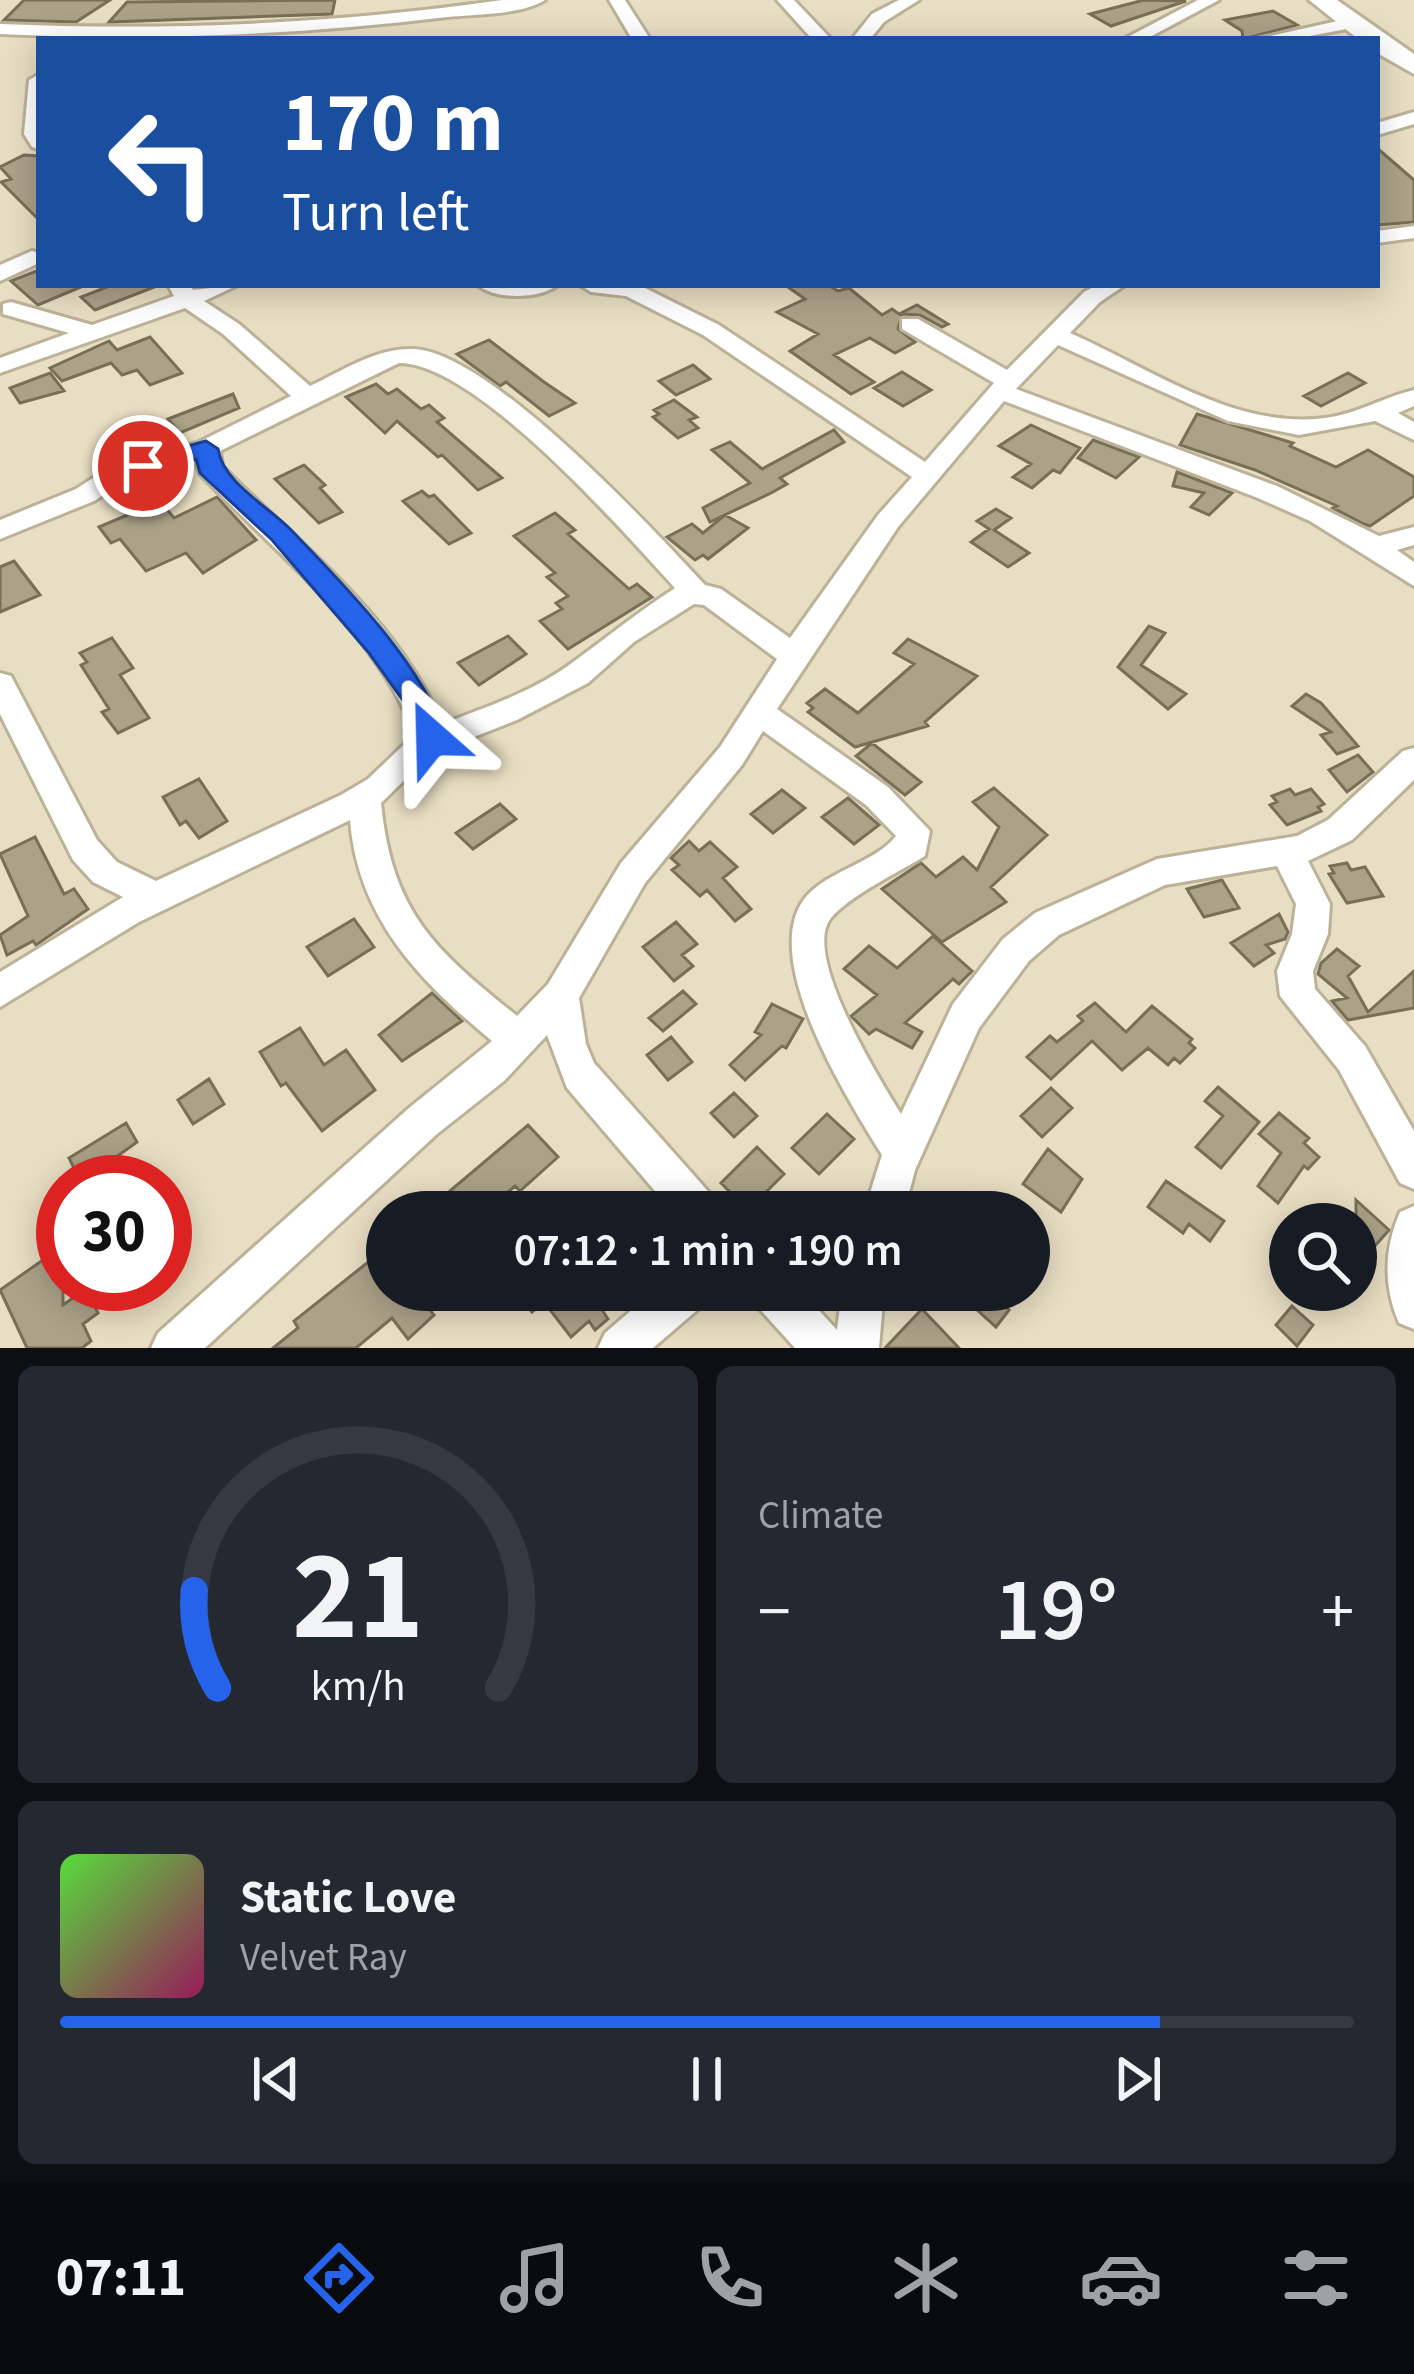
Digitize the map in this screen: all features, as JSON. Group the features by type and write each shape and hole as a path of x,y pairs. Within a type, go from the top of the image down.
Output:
{"highway":[{"path":"1321,0 1370,36"},
{"path":"1380,43 1414,67"}],"street":[{"path":"0,29 52,33 355,21 537,0"},
{"path":"616,0 639,36"},
{"path":"785,0 819,36"},
{"path":"864,36 884,13 911,0"},
{"path":"1139,36 1211,0"},
{"path":"375,36 378,27 395,18"},
{"path":"355,21 372,36"},
{"path":"1281,36 1351,22"},
{"path":"36,107 36,138"},
{"path":"1380,128 1414,118"},
{"path":"1380,237 1414,232"},
{"path":"0,274 32,258"},
{"path":"615,288 631,290 711,330 926,475"},
{"path":"172,1348 423,1121 520,1041 561,996 633,873 761,713 823,611 926,475 1092,297 1108,288"},
{"path":"0,366 182,291 307,395"},
{"path":"6,300 90,332"},
{"path":"6,300 34,353"},
{"path":"910,323 1006,387 1315,515 1374,547 1414,576"},
{"path":"1058,336 1198,399 1271,423 1314,426 1377,412 1414,397"},
{"path":"0,530 85,495 122,471 206,449 307,395 397,356 448,365 584,475 695,592 725,604 796,657"},
{"path":"1377,412 1414,432"},
{"path":"206,449 209,468 281,534 360,622 423,707 432,738"},
{"path":"1374,547 1414,536"},
{"path":"0,991 156,897 364,797 432,738 485,722 577,675 642,622 695,592"},
{"path":"0,684 85,850 105,872 156,897"},
{"path":"761,713 877,796 914,831 913,846 821,904 810,918 806,936 810,964 828,1012 876,1112 903,1153"},
{"path":"891,1191 903,1153 966,1016 996,972 1046,924 1157,873 1287,852 1340,830 1414,760"},
{"path":"364,797 377,887 388,910 441,975 520,1041"},
{"path":"1287,852 1313,904 1310,934 1295,971 1298,996 1352,1058 1414,1169"},
{"path":"561,996 567,1044 580,1075 682,1191"},
{"path":"1414,1226 1406,1282 1414,1308"},
{"path":"620,1348 663,1311"},
{"path":"790,1311 824,1348"},
{"path":"857,1348 861,1311"}],"building":[{"path":"24,0 110,0 76,22 4,20"},
{"path":"335,0 332,14 109,22 127,2"},
{"path":"1144,0 1186,1 1111,26 1090,14"},
{"path":"1273,11 1297,25 1243,36 1225,20"},
{"path":"1380,151 1414,180 1414,222 1380,225"},
{"path":"24,155 36,156 36,217 1,182 11,179 0,167"},
{"path":"36,271 36,288 78,288 38,305 11,281"},
{"path":"104,288 152,288 95,310 81,297"},
{"path":"789,288 849,288 882,315 892,309 899,314 917,305 948,324 942,327 920,315 902,314 898,329 915,342 895,353 870,338 834,355 874,382 851,394 790,351 818,334 777,312 805,299"},
{"path":"150,337 182,373 150,385 137,370 122,375 111,363 62,381 50,368 109,341 117,350"},
{"path":"489,340 575,403 549,416 506,382 500,386 457,354"},
{"path":"693,365 710,379 676,395 659,381"},
{"path":"902,372 931,390 903,406 874,388"},
{"path":"50,373 64,391 20,403 10,388"},
{"path":"1348,373 1365,383 1321,406 1304,396"},
{"path":"376,384 388,394 397,389 421,409 429,405 444,418 437,422 502,478 478,490 397,421 385,433 346,397"},
{"path":"233,394 239,408 180,433 168,419"},
{"path":"674,400 697,417 689,420 698,428 678,438 653,417 659,414 654,410"},
{"path":"1197,414 1293,443 1290,446 1336,467 1368,450 1414,477 1414,496 1370,526 1364,524 1333,508 1337,506 1255,470 1180,445"},
{"path":"1031,425 1080,448 1060,473 1053,470 1032,488 1013,477 1031,464 999,446"},
{"path":"834,430 844,442 780,478 787,484 710,522 703,508 750,483 712,450 730,442 762,469"},
{"path":"1093,440 1139,457 1116,478 1078,458"},
{"path":"304,465 325,485 320,488 342,512 319,523 275,479"},
{"path":"1177,472 1232,493 1209,515 1191,507 1204,493 1173,486"},
{"path":"422,491 434,495 471,533 449,544 403,501"},
{"path":"155,495 174,518 217,497 256,540 203,573 186,553 146,571 120,539 111,543 99,527 137,511 132,505"},
{"path":"996,509 1011,518 994,530 1029,553 1008,567 971,542 989,529 977,521"},
{"path":"555,513 575,530 568,534 629,589 637,584 652,597 568,649 540,621 562,609 556,603 568,596 547,577 555,573 514,536"},
{"path":"725,515 748,528 708,559 703,555 695,560 667,537 692,524 703,533"},
{"path":"14,561 40,595 0,612 0,567"},
{"path":"1149,626 1165,633 1141,665 1186,694 1168,709 1118,667"},
{"path":"508,636 526,654 479,685 458,663"},
{"path":"112,638 133,668 120,675 149,718 118,733 102,712 109,709 81,665 87,662 80,653"},
{"path":"908,639 977,676 925,722 928,726 855,747 808,712 813,708 807,703 825,689 858,713 914,664 894,653"},
{"path":"1306,694 1321,703 1358,746 1337,754 1321,735 1331,732 1292,706"},
{"path":"872,743 921,782 905,795 856,756"},
{"path":"1358,755 1373,772 1347,792 1329,770"},
{"path":"199,779 227,821 199,838 186,821 180,825 163,797"},
{"path":"994,788 1047,835 991,887 1006,902 942,942 882,889 921,863 936,877 963,857 977,870 999,827 973,802"},
{"path":"1290,789 1295,795 1311,789 1324,804 1318,807 1321,811 1287,825 1270,805 1277,802 1272,796"},
{"path":"782,790 805,808 773,833 751,814"},
{"path":"848,798 879,825 854,844 822,817"},
{"path":"500,804 516,819 473,849 456,833"},
{"path":"35,837 64,894 74,889 88,909 36,945 33,941 7,955 0,935 28,916 0,854"},
{"path":"689,841 699,851 710,842 737,867 723,878 751,909 735,921 707,890 700,896 672,870 679,865 671,858"},
{"path":"1347,863 1351,870 1365,867 1383,896 1347,903 1329,874 1334,873 1330,866"},
{"path":"1222,880 1239,908 1204,917 1187,889"},
{"path":"1279,914 1288,932 1285,939 1266,945 1274,953 1254,966 1231,943"},
{"path":"354,919 374,947 328,976 307,947"},
{"path":"676,922 697,944 682,955 693,966 674,981 643,947"},
{"path":"933,936 972,971 959,984 953,979 905,1023 922,1032 912,1048 876,1029 869,1034 851,1016 877,995 844,969 869,946 897,968"},
{"path":"1337,949 1359,966 1348,976 1368,1012 1414,971 1414,1008 1348,1020 1332,1001 1347,998 1318,974 1321,963"},
{"path":"683,991 696,1004 663,1031 649,1018"},
{"path":"432,993 462,1021 402,1061 379,1035"},
{"path":"1095,1003 1126,1032 1152,1006 1192,1039 1189,1043 1195,1048 1180,1063 1174,1058 1168,1065 1148,1048 1122,1070 1092,1041 1051,1079 1027,1057 1050,1036 1057,1042 1083,1021 1078,1016"},
{"path":"772,1004 803,1019 786,1048 782,1046 745,1080 730,1065 761,1035 755,1032"},
{"path":"300,1028 324,1065 346,1050 375,1090 322,1131 286,1083 281,1086 260,1052"},
{"path":"671,1037 692,1062 668,1080 647,1055"},
{"path":"209,1079 224,1104 193,1124 178,1100"},
{"path":"1218,1087 1259,1122 1221,1168 1196,1147 1223,1116 1205,1101"},
{"path":"1051,1088 1072,1108 1042,1137 1021,1116"},
{"path":"734,1093 757,1116 734,1137 711,1113"},
{"path":"1279,1113 1309,1138 1304,1143 1319,1157 1308,1169 1304,1166 1278,1203 1258,1186 1281,1153 1259,1134"},
{"path":"827,1114 854,1139 819,1174 792,1148"},
{"path":"126,1123 137,1142 119,1155 74,1155"},
{"path":"528,1125 558,1157 520,1191 515,1186 509,1191 450,1191"},
{"path":"757,1147 784,1174 767,1191 729,1191 721,1183"},
{"path":"1048,1149 1082,1179 1061,1212 1050,1204 1050,1191 1032,1191 1023,1184"},
{"path":"1166,1181 1224,1221 1210,1241 1189,1224 1183,1233 1148,1207"},
{"path":"1377,1219 1389,1230 1377,1244"},
{"path":"366,1264 366,1311 431,1311 434,1315 408,1339 392,1318 356,1348 273,1348 298,1328 294,1321"},
{"path":"36,1265 36,1311 97,1311 83,1324 91,1341 82,1348 27,1348 0,1290"},
{"path":"551,1311 603,1311 608,1319 595,1330 589,1321 571,1337"},
{"path":"924,1311 959,1348 885,1348"},
{"path":"978,1311 1008,1311 996,1327"},
{"path":"1288,1311 1298,1311 1313,1325 1297,1346 1276,1325"}],"route":[{"path":"143,466 206,449 209,468 281,534 360,622 423,707 432,738"}]}
